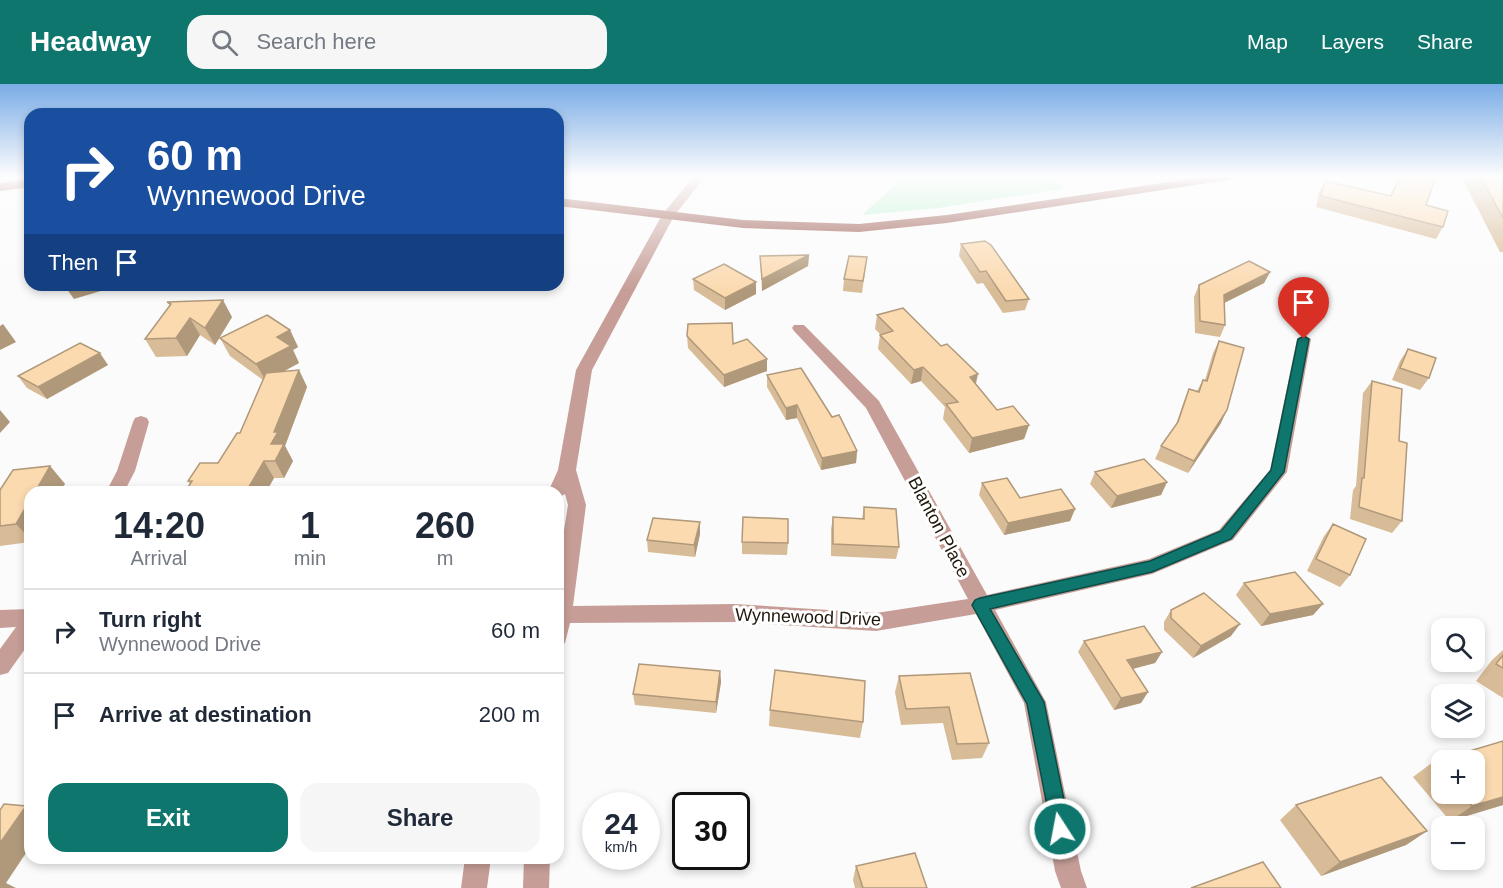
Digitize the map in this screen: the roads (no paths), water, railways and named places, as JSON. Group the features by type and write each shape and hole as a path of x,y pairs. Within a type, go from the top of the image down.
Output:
{"main road":[{"path":"664,215 754,224 859,228 977,215"}],"street":[{"path":"560,486 567,470 584,370 668,215"},
{"name":"Blanton Place","path":"799,328 873,405 980,605 1035,702 1068,871 1074,888"},
{"name":"Wynnewood Drive","path":"564,615 735,613 876,622 980,605 1152,566 1226,535 1278,472 1304,339"},
{"path":"118,486 126,471 141,422"},
{"path":"564,589 577,505 567,470"},
{"path":"0,619 24,618"},
{"path":"0,666 24,633"},
{"path":"474,888 477,864"},
{"path":"536,888 537,864"}]}
